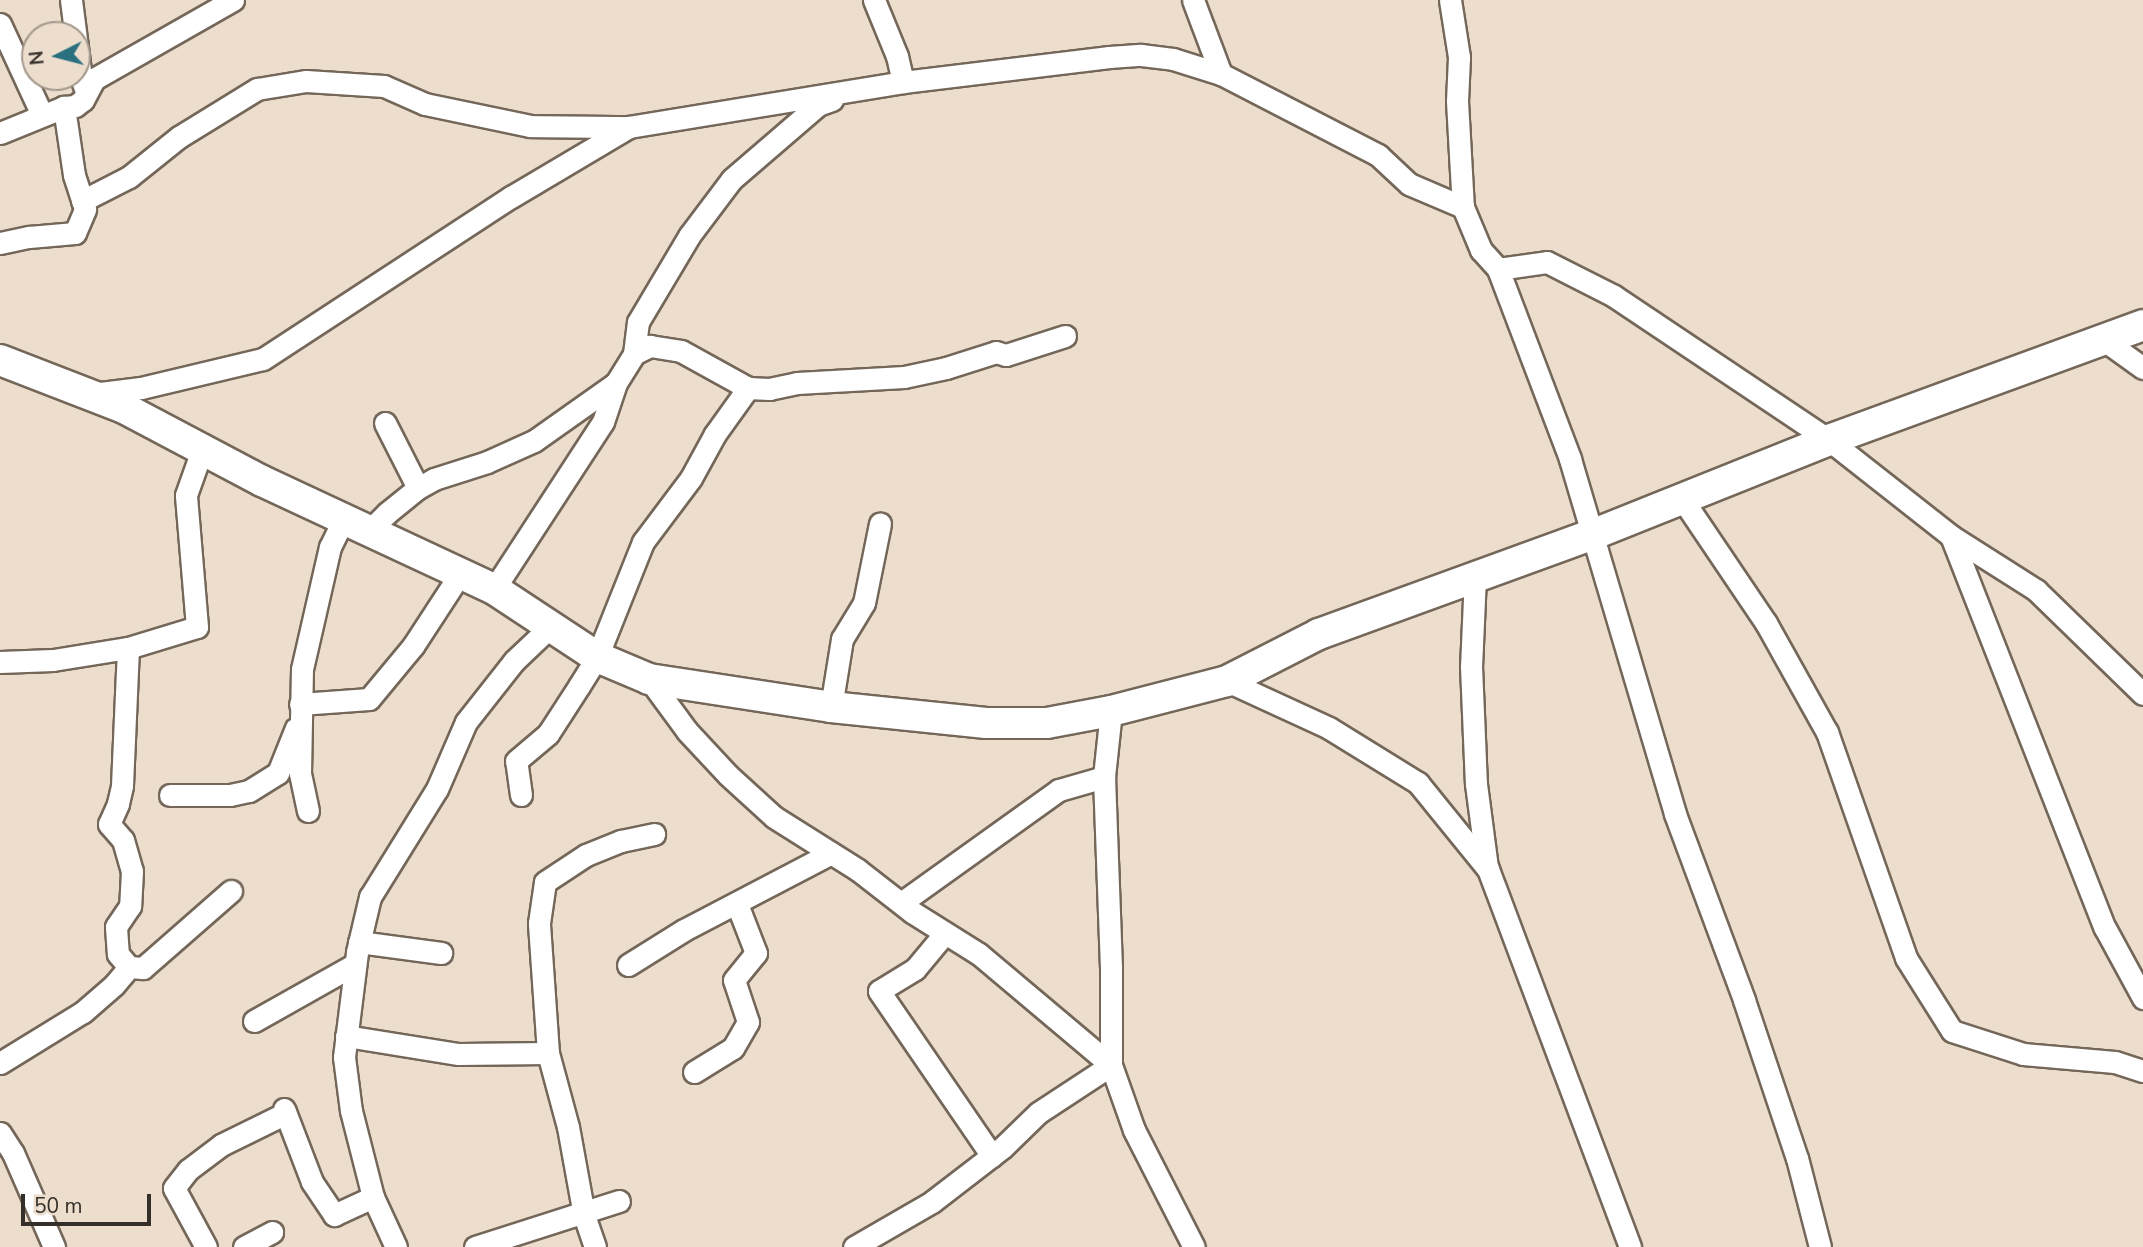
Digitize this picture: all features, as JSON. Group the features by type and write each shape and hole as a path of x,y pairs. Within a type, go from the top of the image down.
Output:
{"main road":[{"path":"4,365 92,394 373,535 494,589 597,657 649,679 831,707 986,723 1047,723 1111,711 1227,681 1319,634 1594,534 1829,440 2143,325"}],"street":[{"path":"71,0 74,21"},
{"path":"91,84 94,79 233,0"},
{"path":"874,0 897,57 903,82"},
{"path":"1193,0 1221,74"},
{"path":"1450,0 1459,57 1457,100 1463,207 1481,250 1498,269 1570,458 1675,814 1753,1026 1797,1157 1820,1247"},
{"path":"2,31 42,115"},
{"path":"82,201 129,177 179,137 257,89 306,81 384,86 425,104 530,126 629,127 903,82 1041,64 1141,55 1173,59 1221,74 1378,155 1409,184 1463,207"},
{"path":"494,589 603,422 616,383 634,354 638,322 689,236 732,179 818,105 858,90"},
{"path":"0,133 64,107 75,106 83,100 86,91"},
{"path":"0,243 29,237 75,233 85,209 74,175 64,107"},
{"path":"92,394 141,388 262,359 511,197 629,127"},
{"path":"1498,269 1547,262 1614,296 1829,440 1951,536 2036,590 2143,694"},
{"path":"634,354 650,346 681,351 748,388 769,390 797,383 904,377 946,368 996,352 1006,355 1065,336"},
{"path":"2104,340 2143,368"},
{"path":"373,535 375,525 418,488 434,479 487,462 534,441 616,383"},
{"path":"521,795 516,761 548,734 597,657 643,542 691,478 715,435 748,388"},
{"path":"385,423 418,488"},
{"path":"0,662 53,660 128,648 197,627 195,571 186,495 202,450"},
{"path":"1683,500 1766,623 1827,732 1906,958 1952,1031 2023,1054 2115,1062 2143,1071"},
{"path":"308,811 300,773 302,669 330,547 344,520"},
{"path":"831,707 842,639 864,603 880,524"},
{"path":"1951,536 2105,928 2143,998"},
{"path":"300,712 369,699 413,646 460,574"},
{"path":"1475,576 1471,666 1476,784 1488,869 1630,1247"},
{"path":"396,1247 373,1197 351,1111 344,1057 355,964 370,897 438,789 466,722 514,661 551,626"},
{"path":"128,648 122,786 109,824 123,840 132,871 130,906 116,928 118,954 129,967 143,968 231,891"},
{"path":"649,679 687,731 728,775 775,817 858,870 901,903 979,954 1111,1065"},
{"path":"1227,681 1329,727 1418,783 1488,869"},
{"path":"1111,711 1104,777 1111,967 1111,1065 1134,1130 1195,1247"},
{"path":"170,795 230,795 249,791 278,773 300,712"},
{"path":"901,903 1059,790 1104,777"},
{"path":"595,1247 584,1215 568,1127 548,1054 539,923 545,882 586,855 621,841 654,834"},
{"path":"628,965 684,930 831,853"},
{"path":"694,1072 733,1048 748,1022 734,980 756,953 737,904"},
{"path":"945,933 915,969 879,991 992,1156"},
{"path":"359,942 440,953"},
{"path":"254,1020 355,964"},
{"path":"0,1063 83,1012 114,985 129,967"},
{"path":"346,1037 459,1054 548,1054"},
{"path":"854,1247 932,1202 992,1156 1038,1113 1111,1065"},
{"path":"206,1247 174,1188 188,1170 221,1145 285,1111 312,1182 334,1215 373,1197"},
{"path":"0,1133 13,1153 54,1247"},
{"path":"475,1247 498,1237 584,1215 619,1201"},
{"path":"244,1247 272,1232"}]}
